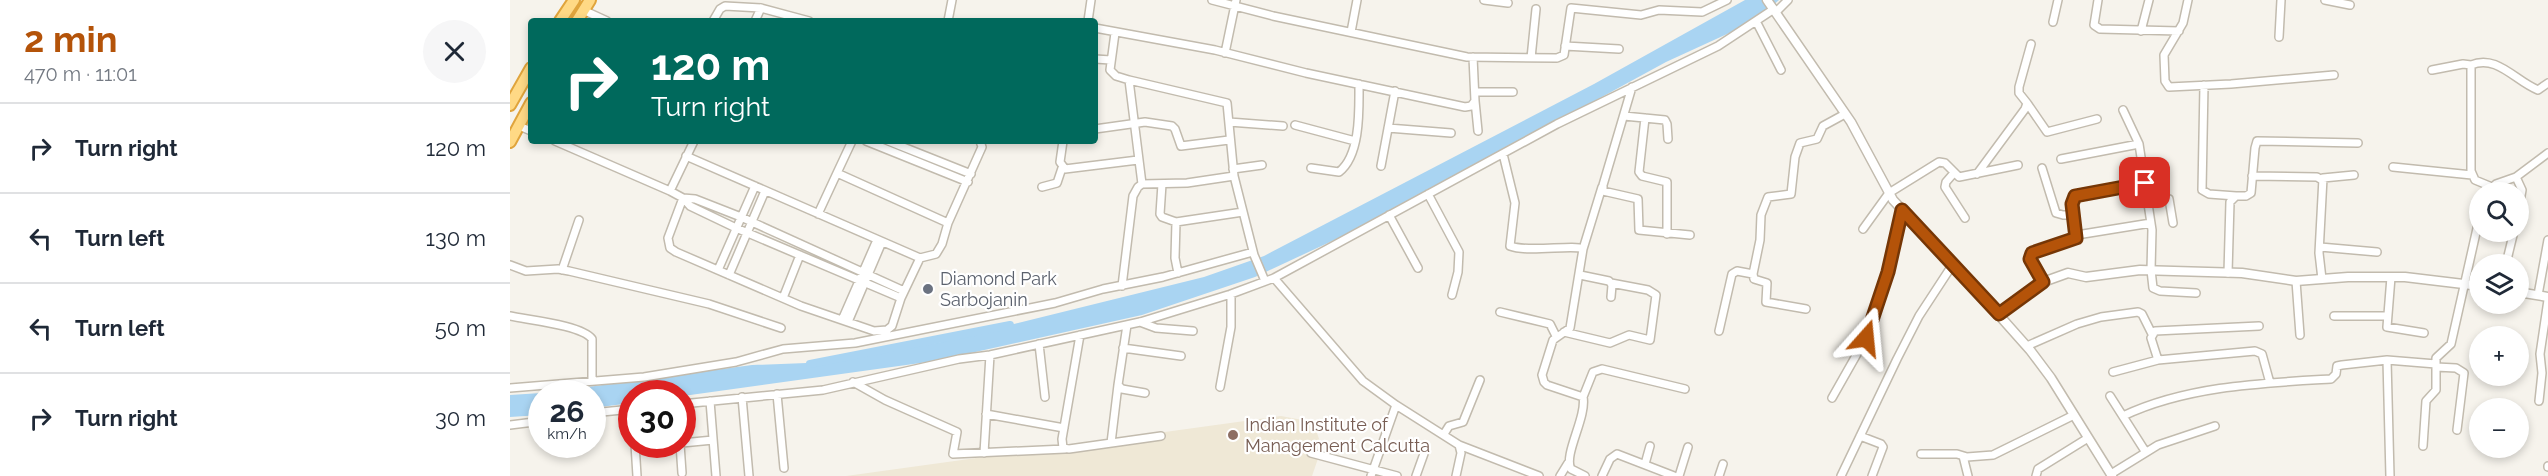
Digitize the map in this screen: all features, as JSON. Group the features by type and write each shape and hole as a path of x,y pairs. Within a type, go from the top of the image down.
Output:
{"highway":[{"path":"562,18 574,0"},
{"path":"579,18 590,0"},
{"path":"510,105 528,73"},
{"path":"510,142 528,109"}],"street":[{"path":"949,18 952,0"},
{"path":"1089,18 1092,0"},
{"path":"1212,0 1235,3 1351,32 1473,57 1531,58 1562,57 1572,4 1641,15 1659,9 1702,12 1727,0"},
{"path":"1351,32 1357,0"},
{"path":"1484,0 1508,3"},
{"path":"696,402 823,390 1140,322 1231,294 1264,279 1274,278 1503,154 1632,87 1718,46 1756,21 1772,6 1788,0"},
{"path":"2054,22 2058,0"},
{"path":"2098,0 2094,21 2096,27 2105,30 2180,31"},
{"path":"2140,31 2149,0"},
{"path":"2188,0 2186,16 2180,31 2164,55 2165,81 2169,87 2334,75"},
{"path":"2279,37 2281,0"},
{"path":"2325,0 2350,5"},
{"path":"1225,53 1235,3"},
{"path":"715,18 720,9 725,6 761,8 798,18"},
{"path":"1772,6 1845,114 1889,193 2027,346 2111,475 2131,464 2145,451 2215,426"},
{"path":"756,18 761,8"},
{"path":"1531,58 1536,9"},
{"path":"583,10 601,18"},
{"path":"1756,21 1781,70"},
{"path":"1098,29 1225,53 1465,107 1471,106 1474,101"},
{"path":"1115,33 1110,70 1116,76 1223,101 1228,107 1229,140 1234,172 1254,253 1264,279"},
{"path":"2031,44 2019,93 2047,132 2097,119"},
{"path":"1565,46 1619,49"},
{"path":"1473,57 1474,101 1478,131"},
{"path":"1098,59 1111,60"},
{"path":"2432,70 2479,62 2493,63 2538,90 2548,83"},
{"path":"2470,65 2472,176 2478,182"},
{"path":"1128,80 1142,184"},
{"path":"1311,168 1339,172 1346,164 1355,141 1359,117 1359,84"},
{"path":"2204,85 2202,190 2209,195 2246,196 2251,193 2257,141 2358,143"},
{"path":"1583,397 1547,384 1542,379 1547,355 1556,336 1570,328 1583,249 1632,87"},
{"path":"1381,166 1395,92"},
{"path":"1475,92 1512,92"},
{"path":"1977,174 2025,109 2026,103"},
{"path":"2123,110 2139,144 2151,222 2152,285 2156,290 2196,293"},
{"path":"1806,309 1766,302 1767,283 1754,279 1761,215 1767,199 1772,195 1791,194 1795,157 1800,143 1816,139 1823,126 1845,114"},
{"path":"1624,116 1667,122 1668,139"},
{"path":"1646,118 1639,172 1642,176 1667,182 1667,234"},
{"path":"1098,129 1145,122 1172,126 1181,146 1229,140"},
{"path":"1229,122 1283,126"},
{"path":"1295,125 1355,141"},
{"path":"519,126 528,129"},
{"path":"1388,128 1451,133"},
{"path":"562,144 670,191 683,198 690,206 736,228 800,255 904,291"},
{"path":"670,191 692,144"},
{"path":"818,214 851,144"},
{"path":"874,144 970,178"},
{"path":"895,144 970,178"},
{"path":"686,156 920,258 936,254 970,178 982,147 981,144"},
{"path":"1042,187 1057,183 1062,168 1060,162 1063,144"},
{"path":"2061,159 2139,144"},
{"path":"2506,182 2548,153"},
{"path":"1503,154 1515,203 1510,246 1543,250 1578,247 1583,249"},
{"path":"1062,168 1138,160"},
{"path":"1863,230 1889,193 1939,162 1945,163 1953,174 1959,177 2018,165"},
{"path":"1122,286 1134,196 1138,187 1142,184 1162,184 1262,165"},
{"path":"2393,167 2472,176"},
{"path":"2043,168 2056,213 2073,214"},
{"path":"837,173 948,223"},
{"path":"1953,174 1945,187 1965,218"},
{"path":"2322,279 2320,247 2322,180 2325,176 2354,175"},
{"path":"2252,176 2317,177 2322,180"},
{"path":"2516,177 2518,182"},
{"path":"2076,238 2072,200 2075,196 2145,183"},
{"path":"1162,184 1161,217 1176,222 1243,212"},
{"path":"718,270 755,186"},
{"path":"1602,187 1605,192 1638,199 1639,230 1690,235"},
{"path":"729,275 765,191"},
{"path":"1428,194 1460,252 1452,295"},
{"path":"2228,273 2230,202 2236,196"},
{"path":"683,198 695,199 741,217 901,298"},
{"path":"683,198 668,238 670,248 783,298 874,331 887,330 892,326 901,298 920,258"},
{"path":"2147,199 2169,199 2172,204 2173,223"},
{"path":"1832,398 1866,338 1888,272 1902,210"},
{"path":"1389,215 1418,268"},
{"path":"562,270 579,220"},
{"path":"1176,222 1175,258 1178,273"},
{"path":"2043,282 2030,255 2102,230 2151,222"},
{"path":"2538,295 2548,240"},
{"path":"845,321 880,241"},
{"path":"2423,446 2426,401 2435,393 2438,355 2450,347 2474,242"},
{"path":"2320,247 2377,252"},
{"path":"510,316 589,334 592,339 592,380 644,377 728,363 783,349 855,343 1036,308 1254,253"},
{"path":"783,298 800,255"},
{"path":"1841,476 1919,316 1953,264"},
{"path":"510,265 526,271 562,270 709,303 781,328"},
{"path":"1999,314 2043,282 2068,273 2085,277 2151,270 2256,274 2277,280 2296,281 2391,277 2469,284"},
{"path":"1719,331 1732,274 1737,271 1753,274"},
{"path":"1564,332 1610,343 1629,335 1650,340 1656,295 1648,290 1580,275"},
{"path":"2391,277 2386,324 2390,328 2424,333"},
{"path":"1274,278 1363,381 1459,445 1539,476"},
{"path":"2296,281 2300,335"},
{"path":"1611,283 1611,297"},
{"path":"1220,387 1230,336 1231,294"},
{"path":"2529,294 2548,298 2540,354 2542,373 2539,401"},
{"path":"1500,312 1550,324 1556,336"},
{"path":"2027,346 2076,324 2101,317 2138,312 2142,314 2152,334 2158,360"},
{"path":"2334,316 2386,316"},
{"path":"1140,322 1156,328 1193,331"},
{"path":"1111,443 1127,324"},
{"path":"2152,334 2160,330 2259,326"},
{"path":"1065,449 1062,444 1064,428 1080,335"},
{"path":"1039,344 1045,397"},
{"path":"1123,348 1181,356"},
{"path":"2113,372 2158,360 2258,351 2262,354 2270,383"},
{"path":"984,453 990,355"},
{"path":"2387,360 2390,476"},
{"path":"2123,416 2145,406 2183,395 2270,383 2331,379 2336,374 2337,366 2387,360 2456,368 2464,373 2457,430"},
{"path":"1560,476 1569,462 1580,423 1583,397 1593,372 1602,369 1685,389"},
{"path":"1444,434 1449,426 1463,422 1480,380"},
{"path":"853,382 885,400 957,432 953,454 1065,449 1161,436"},
{"path":"1118,385 1122,389 1145,393"},
{"path":"510,388 528,387"},
{"path":"777,394 784,468"},
{"path":"2110,396 2145,451"},
{"path":"742,398 749,476"},
{"path":"710,400 717,476"},
{"path":"1372,472 1396,405"},
{"path":"987,414 1064,428"},
{"path":"1921,454 1993,455 2074,415"},
{"path":"510,425 528,423"},
{"path":"1860,436 1881,444 1883,447 1872,476"},
{"path":"2036,476 2038,469 2088,438"},
{"path":"696,442 713,440"},
{"path":"1456,476 1461,453 1459,445"},
{"path":"1645,464 1650,446"},
{"path":"1602,476 1610,459 1617,454 1677,476 1688,447"},
{"path":"1416,476 1426,448"},
{"path":"1311,453 1372,472 1397,476"},
{"path":"1963,456 1968,476"},
{"path":"636,458 637,476"},
{"path":"682,458 682,472"},
{"path":"1569,462 1571,469 1585,476"},
{"path":"1719,476 1723,464"}],"shaded area":[{"name":"Indian Institute of Management Calcutta","path":"1281,416 1313,422 1322,447 1312,476 846,476"}],"water":[{"path":"1745,0 1779,0 1762,15 1738,29 1666,62 1375,221 1255,277 1142,315 935,361 696,394 696,380 640,380 752,365 832,362 941,342 1204,277 1264,256 1594,84"},
{"path":"618,383 618,405 606,406 606,385"},
{"path":"528,394 528,416 510,417 510,395"}],"waterway":[{"path":"810,364 1010,325"}],"place":[{"name":"Diamond Park Sarbojanin","path":"928,289"},
{"name":"Indian Institute of Management Calcutta","path":"1233,435"}],"route":[{"path":"1866,338 1888,272 1902,210 1999,314 2043,282 2030,259 2032,253 2076,238 2072,204 2075,196 2145,183"}]}
